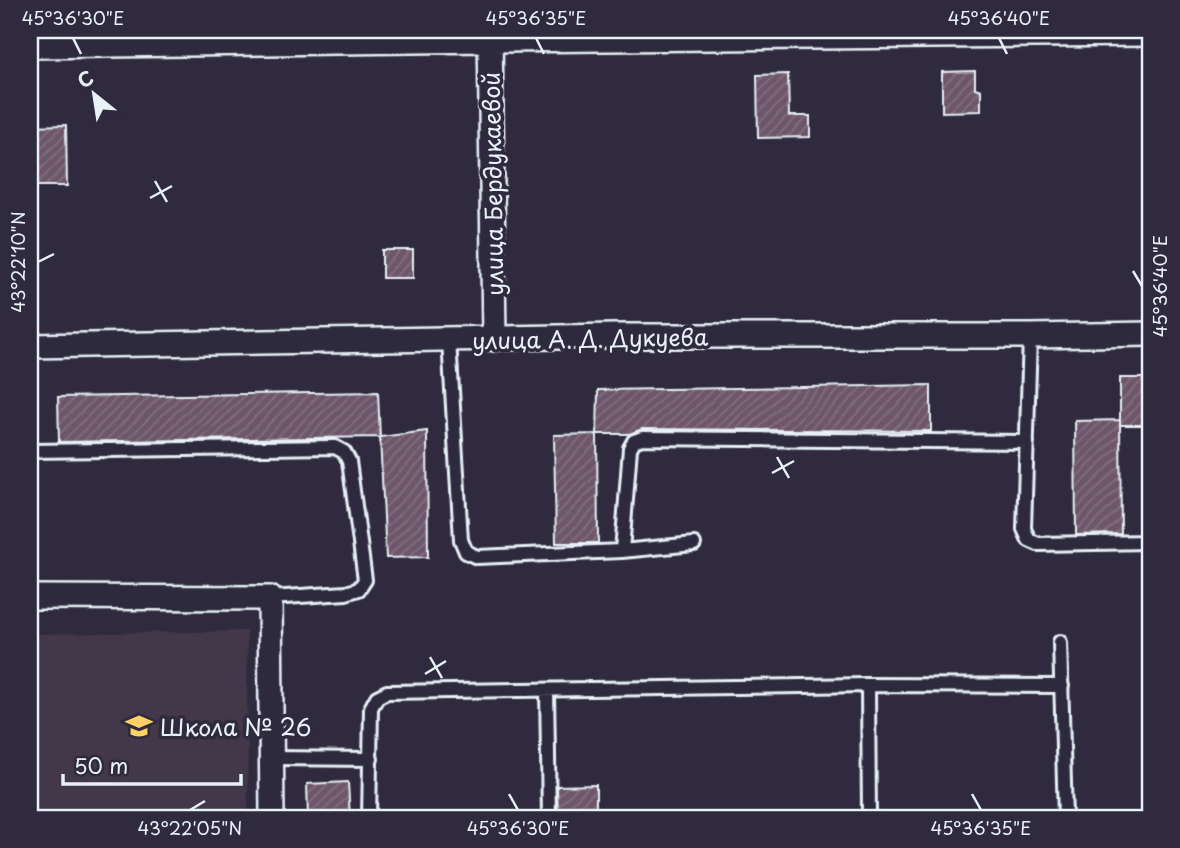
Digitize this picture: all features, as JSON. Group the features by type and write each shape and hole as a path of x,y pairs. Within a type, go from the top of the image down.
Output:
{"street":[{"path":"30,47 490,35 1150,34"},
{"name":"улица Бердукаевой","path":"490,35 494,339"},
{"name":"улица А. Д. Дукуева","path":"30,346 615,336 1150,334"},
{"path":"30,597 270,598 272,818"}],"lane":[{"path":"1030,336 1024,529 1029,540 1038,544 1150,541"},
{"path":"449,340 461,540 467,552 477,557 622,551 694,544"},
{"path":"622,551 630,448 634,441 642,438 1027,442"},
{"path":"30,451 335,447 344,452 349,461 365,580 359,589 346,593 270,598"},
{"path":"1060,642 1065,818"},
{"path":"369,818 372,708 377,697 387,692 868,685 1062,686"},
{"path":"868,685 869,818"},
{"path":"547,690 549,818"},
{"path":"271,758 370,759"}],"shaded area":[{"name":"Школа № 26","path":"247,631 248,818 30,818 30,634"}],"building":[{"path":"975,71 975,88 981,90 981,111 942,112 942,72"},
{"path":"788,74 789,116 810,116 810,137 758,138 757,75"},
{"path":"66,125 67,186 30,186 30,126"},
{"path":"382,250 413,250 413,278 382,278"},
{"path":"1120,378 1150,378 1150,425 1120,425"},
{"path":"931,385 931,431 642,429 630,434 597,434 598,390"},
{"path":"378,392 380,437 59,442 58,397"},
{"path":"1120,420 1121,534 1076,535 1075,421"},
{"path":"427,431 428,557 386,558 380,437"},
{"path":"597,434 598,543 556,543 554,435"},
{"path":"348,782 350,818 308,818 307,784"},
{"path":"596,785 596,818 558,818 557,786"}],"place":[{"name":"Школа № 26","path":"139,726"}]}
